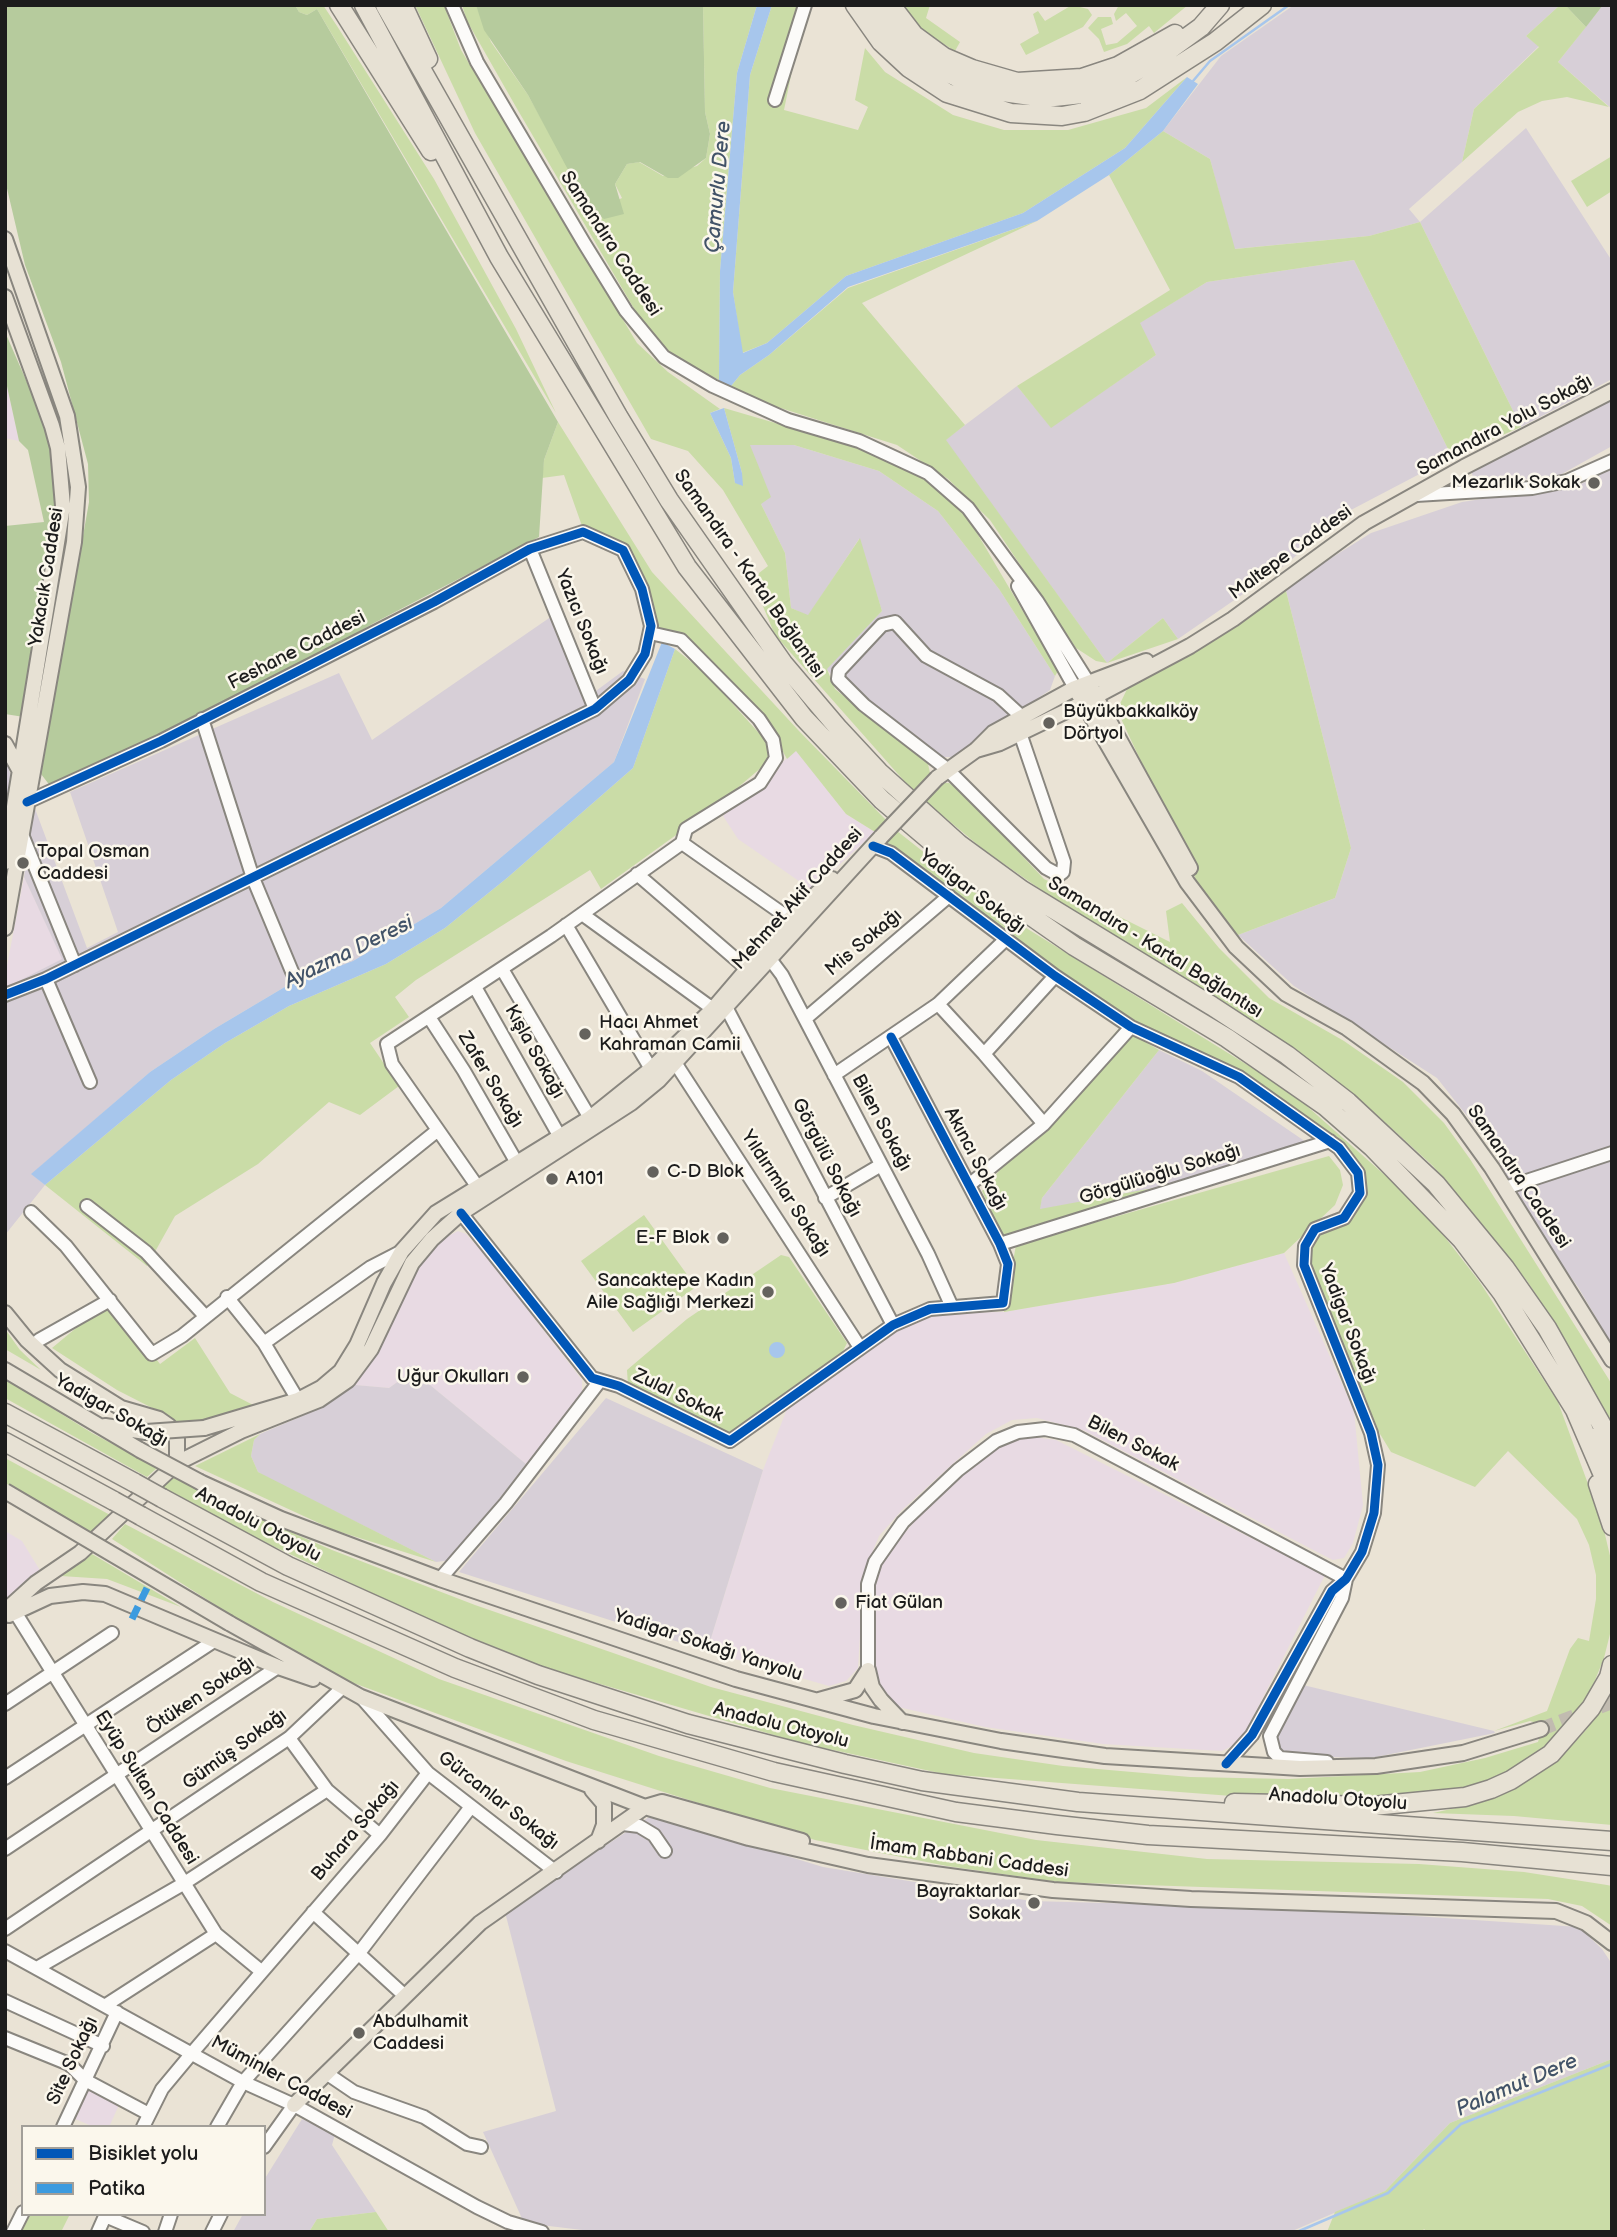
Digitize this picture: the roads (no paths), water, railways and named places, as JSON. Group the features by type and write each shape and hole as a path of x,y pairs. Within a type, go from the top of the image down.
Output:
{"highway":[{"path":"332,5 353,29"},
{"path":"339,5 499,257"},
{"name":"Samandıra - Kartal Bağlantısı","path":"364,5 499,257 687,567 727,623 842,761 882,800 1016,907 1227,1038 1325,1106 1416,1189 1462,1240 1502,1293 1554,1377"},
{"name":"Samandıra - Kartal Bağlantısı","path":"385,5 505,220 669,500 783,663 839,729 880,772 958,844 1021,890 1212,1006 1287,1055 1348,1102 1461,1212 1547,1328 1580,1387"},
{"path":"405,5 421,45 505,220"},
{"path":"855,5 890,51 909,68 947,93 1011,113 1062,116 1084,112 1140,90 1214,42 1262,5"},
{"path":"874,5 891,30 919,56 941,69 966,82 986,88 1045,98 1091,93 1112,85 1157,59 1200,27 1218,7"},
{"path":"891,5 914,35 944,57 972,69 1017,82 1082,78 1118,66 1218,7"},
{"path":"1554,1377 1575,1410 1612,1496"},
{"path":"1554,1377 1597,1479 1612,1526"},
{"path":"1580,1387 1612,1443"},
{"path":"1580,1387 1612,1462"},
{"name":"Anadolu Otoyolu","path":"5,1413 299,1572 538,1675 688,1724 922,1781 1078,1802 1172,1811 1612,1841"},
{"path":"5,1441 261,1582 456,1668 594,1720 774,1772 956,1812 1057,1825 1210,1839 1462,1852 1612,1866"},
{"path":"922,1781 1079,1794 1326,1807 1465,1797 1511,1780 1552,1754 1591,1708 1609,1677 1612,1665"},
{"path":"1462,1852 1612,1876"}],"main road":[{"name":"Yakacık Caddesi","path":"5,239 67,416 78,486 74,542 5,928"},
{"name":"Yakacık Caddesi","path":"5,297 52,426 63,506 22,773 5,862"},
{"name":"Samandıra Yolu Sokağı","path":"1416,495 1612,391"},
{"name":"Maltepe Caddesi","path":"976,750 1020,733 1089,700 1190,646 1233,619 1344,535 1416,495"},
{"name":"Maltepe Caddesi","path":"877,842 942,774 976,750 993,733 1082,685 1190,646"},
{"name":"Samandıra Caddesi","path":"1082,685 1207,906 1236,947 1286,994 1347,1028 1423,1083 1453,1114 1505,1188 1612,1360"},
{"path":"5,744 22,773"},
{"name":"Mehmet Akif Caddesi","path":"94,1424 146,1433 204,1428 298,1400 344,1375 384,1283 402,1251 436,1213 517,1163 631,1103 676,1064 720,1008 746,968 790,919 877,842"},
{"name":"Mehmet Akif Caddesi","path":"8,1611 36,1583 80,1553 177,1463 241,1432 319,1401 371,1349 412,1263 461,1213 499,1189 564,1140 652,1069 770,959 877,842"},
{"path":"477,1186 499,1189"},
{"path":"5,1313 44,1358 68,1376 121,1408 159,1419 169,1426 177,1439 177,1463"},
{"name":"Yadigar Sokağı","path":"6,1370 94,1424 200,1482"},
{"name":"Yadigar Sokağı Yanyolu","path":"200,1482 281,1518 440,1579 736,1679 902,1722 1000,1741 1105,1756 1300,1768 1377,1766 1463,1753 1541,1729"},
{"path":"5,1491 342,1688 645,1807"},
{"path":"8,1611 67,1593 105,1594 278,1667 342,1688"},
{"path":"814,1701 855,1690 868,1670"},
{"path":"868,1670 872,1687 902,1722"},
{"path":"587,1786 604,1804 604,1825 598,1842"},
{"name":"İmam Rabbani Caddesi","path":"645,1807 662,1802 800,1840 868,1865 993,1884 1084,1892 1556,1911 1586,1923 1612,1943"},
{"path":"294,2105 480,1923 645,1807"}],"street":[{"name":"Samandıra Caddesi","path":"452,5 477,62 584,243 626,311 664,358 713,386 788,420 859,441 928,473 968,508 1037,601 1082,685"},
{"path":"775,100 804,5"},
{"path":"1416,495 1539,487 1567,481 1612,461"},
{"name":"Feshane Caddesi","path":"27,802 161,741 434,602 530,549 583,532 623,550 642,589 651,626 650,633"},
{"name":"Yazıcı Sokağı","path":"530,549 595,709"},
{"path":"1020,733 1063,862 1063,872 1059,875 1046,868 864,705 838,678 839,671 882,625 887,622 898,623 926,656 998,695 1022,717"},
{"path":"5,995 75,965 595,709 629,680 645,654 650,633 681,640 759,719 774,740 776,751 769,772 760,783 686,829 682,843 502,969 387,1044 392,1064 477,1186"},
{"path":"202,719 253,878 293,974"},
{"path":"21,832 75,965"},
{"name":"Yadigar Sokağı","path":"877,842 1055,976 1131,1027 1239,1077 1330,1142 1359,1173 1360,1193 1344,1218 1315,1229 1305,1246 1304,1265 1371,1433 1378,1465 1369,1533 1346,1579 1332,1591 1252,1735 1226,1764"},
{"path":"682,843 790,919"},
{"path":"637,874 746,968"},
{"name":"Mis Sokağı","path":"805,1019 948,896"},
{"path":"582,914 720,1008"},
{"path":"566,925 652,1069"},
{"path":"834,1075 938,1004 1006,939"},
{"name":"Bilen Sokağı","path":"770,959 805,1019 929,1254 952,1307"},
{"path":"502,969 590,1118"},
{"path":"984,1054 1055,976"},
{"path":"46,979 90,1082"},
{"name":"Kışla Sokağı","path":"475,986 564,1140"},
{"path":"938,1004 1044,1124"},
{"name":"Görgülü Sokağı","path":"720,1008 893,1325"},
{"name":"Zafer Sokağı","path":"429,1017 464,1071 517,1163"},
{"path":"969,1185 1044,1124 1131,1027"},
{"name":"Akıncı Sokağı","path":"891,1037 1000,1244 1008,1264 1003,1303"},
{"name":"Yıldırımlar Sokağı","path":"676,1064 859,1346"},
{"path":"31,1212 66,1246 152,1354 182,1336 227,1297 438,1130"},
{"name":"Görgülüoğlu Sokağı","path":"1000,1244 1330,1142"},
{"path":"1505,1188 1612,1153"},
{"path":"825,1198 881,1165"},
{"path":"88,1206 146,1252 205,1316"},
{"name":"Zulal Sokak","path":"461,1213 586,1372 599,1382 619,1386 730,1441 859,1346 893,1325 917,1313 1003,1303"},
{"path":"264,1343 371,1267 402,1251"},
{"path":"371,1267 384,1283"},
{"path":"227,1297 264,1343 298,1400"},
{"path":"39,1340 110,1300"},
{"path":"440,1579 506,1503 599,1382"},
{"name":"Bilen Sokak","path":"868,1670 868,1584 875,1562 903,1522 958,1470 996,1441 1018,1433 1045,1429 1074,1435 1346,1579"},
{"path":"1346,1579 1342,1598 1272,1726 1270,1744 1280,1758 1377,1766"},
{"name":"Eyüp Sultan Caddesi","path":"8,1611 53,1673 150,1834 216,1934 261,1970"},
{"path":"5,1704 112,1633"},
{"path":"5,1778 214,1640"},
{"name":"Ötüken Sokağı","path":"5,1849 278,1667"},
{"name":"Gümüş Sokağı","path":"5,1929 289,1738 342,1688"},
{"name":"Gürcanlar Sokağı","path":"361,1697 428,1773 556,1872"},
{"path":"289,1738 327,1790 380,1835"},
{"name":"Buhara Sokağı","path":"144,2125 162,2089 261,1970 380,1835 428,1773"},
{"path":"37,1968 183,1884 327,1790"},
{"path":"218,2125 243,2082 359,1952 470,1808"},
{"path":"623,1824 639,1826 654,1835 665,1851"},
{"path":"313,1912 405,1996"},
{"path":"112,2009 216,1934"},
{"name":"Müminler Caddesi","path":"5,1951 243,2082 294,2105 477,2207 508,2222 542,2232"},
{"path":"5,2001 103,2046"},
{"name":"Site Sokağı","path":"64,2125 103,2046 112,2009"},
{"path":"5,2038 69,2064 85,2080 149,2113"},
{"path":"326,2073 354,2092 416,2113 467,2144 481,2147"},
{"path":"266,2144 294,2105"},
{"path":"13,2232 21,2216"},
{"path":"107,2216 144,2232"},
{"path":"212,2232 221,2216"}],"water":[{"path":"757,5 772,5 750,75 733,292 743,353 767,343 846,276 1023,213 1125,148 1187,77 1198,84 1163,131 1109,175 1037,221 848,287 769,355 740,375 727,391 719,380 720,271 737,73"},
{"path":"724,408 742,473 743,486 735,483 731,458 710,413"},
{"path":"662,642 675,649 633,768 507,878 445,928 386,964 289,1006 225,1043 171,1080 45,1185 31,1174 150,1072 214,1029 288,985 353,961 441,908 614,762"},
{"path":"777,1342 783,1344 783,1356 777,1358 771,1356 769,1350 771,1344"}],"waterway":[{"path":"1193,81 1210,61 1289,5"},
{"name":"Palamut Dere","path":"1297,2232 1388,2193 1461,2124 1612,2064"}],"tunnel":[{"path":"1541,1729 1612,1702"}],"place":[{"name":"Mezarlık Sokak","path":"1594,483"},
{"name":"Büyükbakkalköy Dörtyol","path":"1049,723"},
{"name":"Topal Osman Caddesi","path":"23,863"},
{"name":"Hacı Ahmet Kahraman Camii","path":"585,1034"},
{"name":"C-D Blok","path":"653,1172"},
{"name":"A101","path":"552,1179"},
{"name":"E-F Blok","path":"723,1238"},
{"name":"Sancaktepe Kadın Aile Sağlığı Merkezi","path":"768,1292"},
{"name":"Uğur Okulları","path":"523,1377"},
{"name":"Fiat Gülan","path":"841,1603"},
{"name":"Bayraktarlar Sokak","path":"1034,1903"},
{"name":"Abdulhamit Caddesi","path":"359,2033"}],"water label":[{"name":"Çamurlu Dere","path":"719,187"},
{"name":"Ayazma Deresi","path":"349,953"}]}
